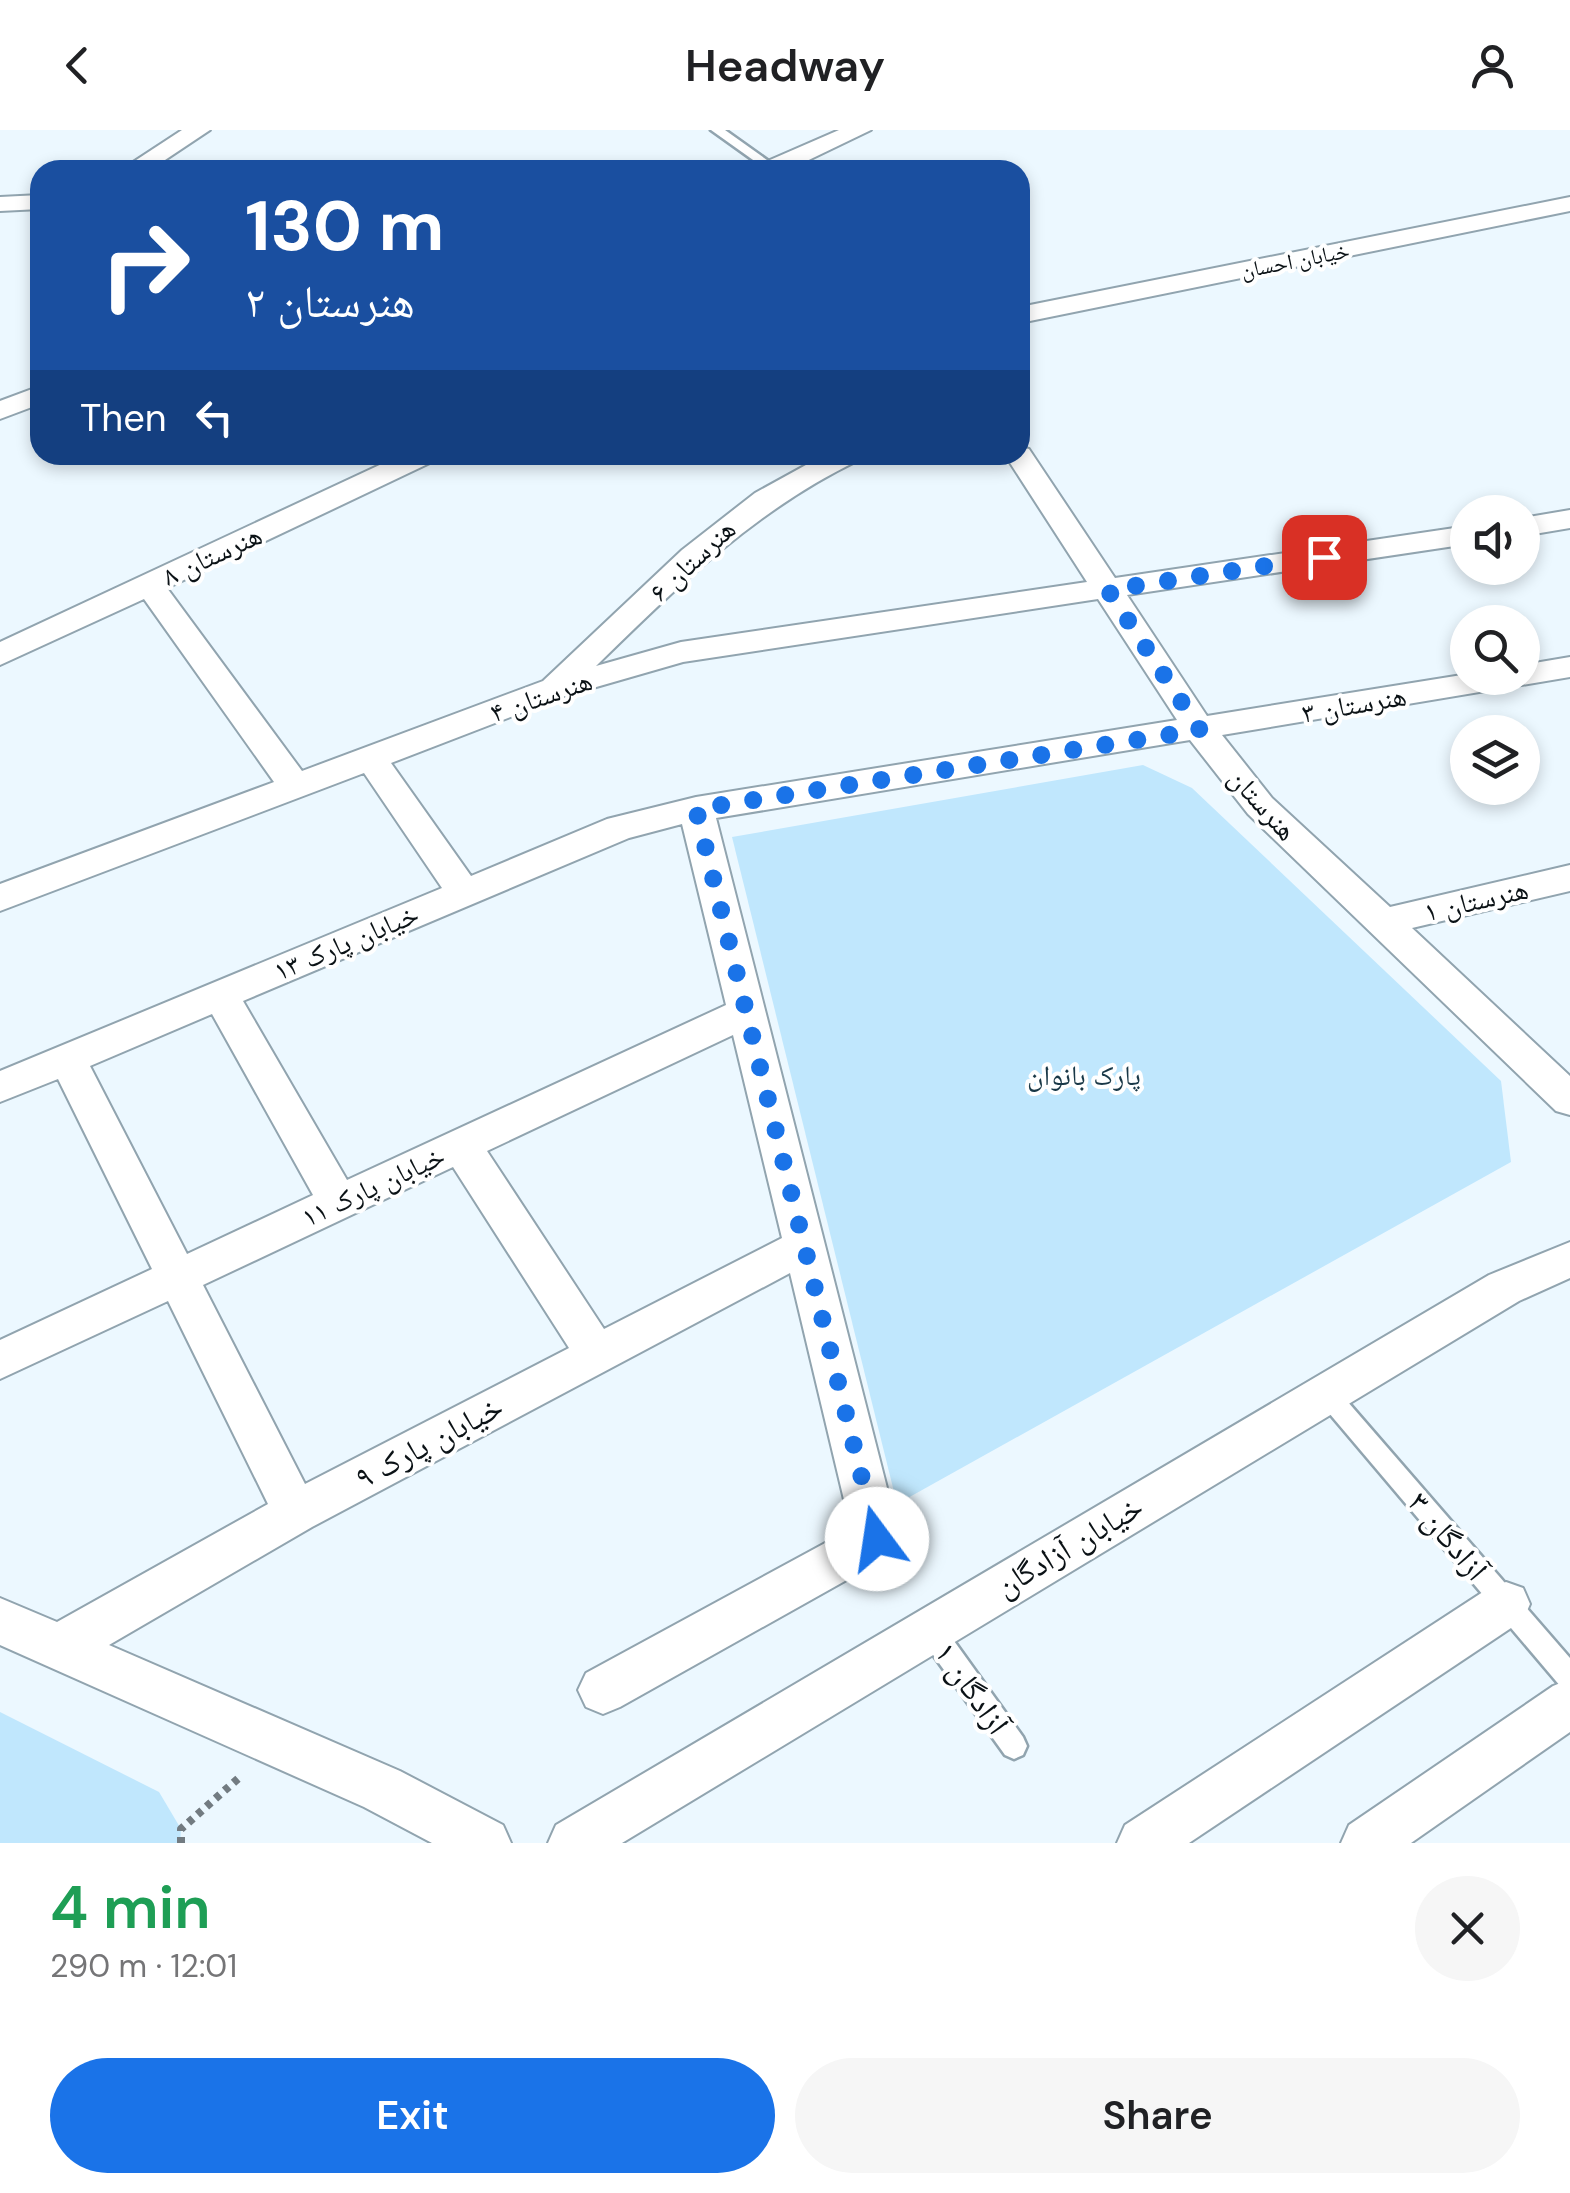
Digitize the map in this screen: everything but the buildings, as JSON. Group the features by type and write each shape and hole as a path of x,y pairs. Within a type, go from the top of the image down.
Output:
{"street":[{"path":"150,160 198,130"},
{"path":"793,160 859,130"},
{"path":"0,204 30,202"},
{"name":"خیابان احسان","path":"1030,314 1570,204"},
{"path":"0,411 30,398"},
{"name":"هنرستان ۸","path":"0,655 398,465"},
{"name":"هنرستان ۶","path":"553,690 749,507 800,474 822,465"},
{"name":"هنرستان","path":"1025,465 1200,730 1260,806 1570,1100"},
{"path":"1540,524 1570,520"},
{"name":"هنرستان ۴","path":"0,898 294,784 553,690 681,652 1450,538"},
{"path":"149,585 294,784"},
{"path":"1540,672 1570,667"},
{"name":"هنرستان ۳","path":"696,809 1450,688"},
{"path":"370,757 464,893"},
{"path":"602,1690 877,1539 696,809"},
{"name":"خیابان پارک ۱۳","path":"0,1087 619,828 696,809"},
{"name":"هنرستان ۱","path":"1382,922 1570,878"},
{"path":"220,995 338,1202"},
{"name":"خیابان پارک ۱۱","path":"0,1360 746,1012"},
{"path":"68,1059 296,1512"},
{"path":"461,1145 597,1354"},
{"name":"خیابان پارک ۹","path":"58,1648 296,1512 804,1246"},
{"name":"خیابان آزادگان","path":"574,1843 1504,1288 1570,1258"},
{"path":"1143,1843 1506,1604"},
{"path":"0,1622 382,1789 485,1843"},
{"path":"1368,1843 1570,1702"}],"lane":[{"path":"717,130 760,160"},
{"name":"آزادگان ۳","path":"1326,1394 1570,1678"},
{"name":"آزادگان ۱","path":"930,1629 1014,1746"}],"path":[{"path":"181,1843 182,1829 279,1743"}],"green space":[{"name":"پارک بانوان","path":"1143,765 1192,788 1501,1081 1511,1162 897,1504 732,837"},
{"path":"0,1712 159,1792 181,1829 180,1843 0,1843"}],"route":[{"path":"877,1539 696,809 1200,730 1108,590 1324,557"}]}
